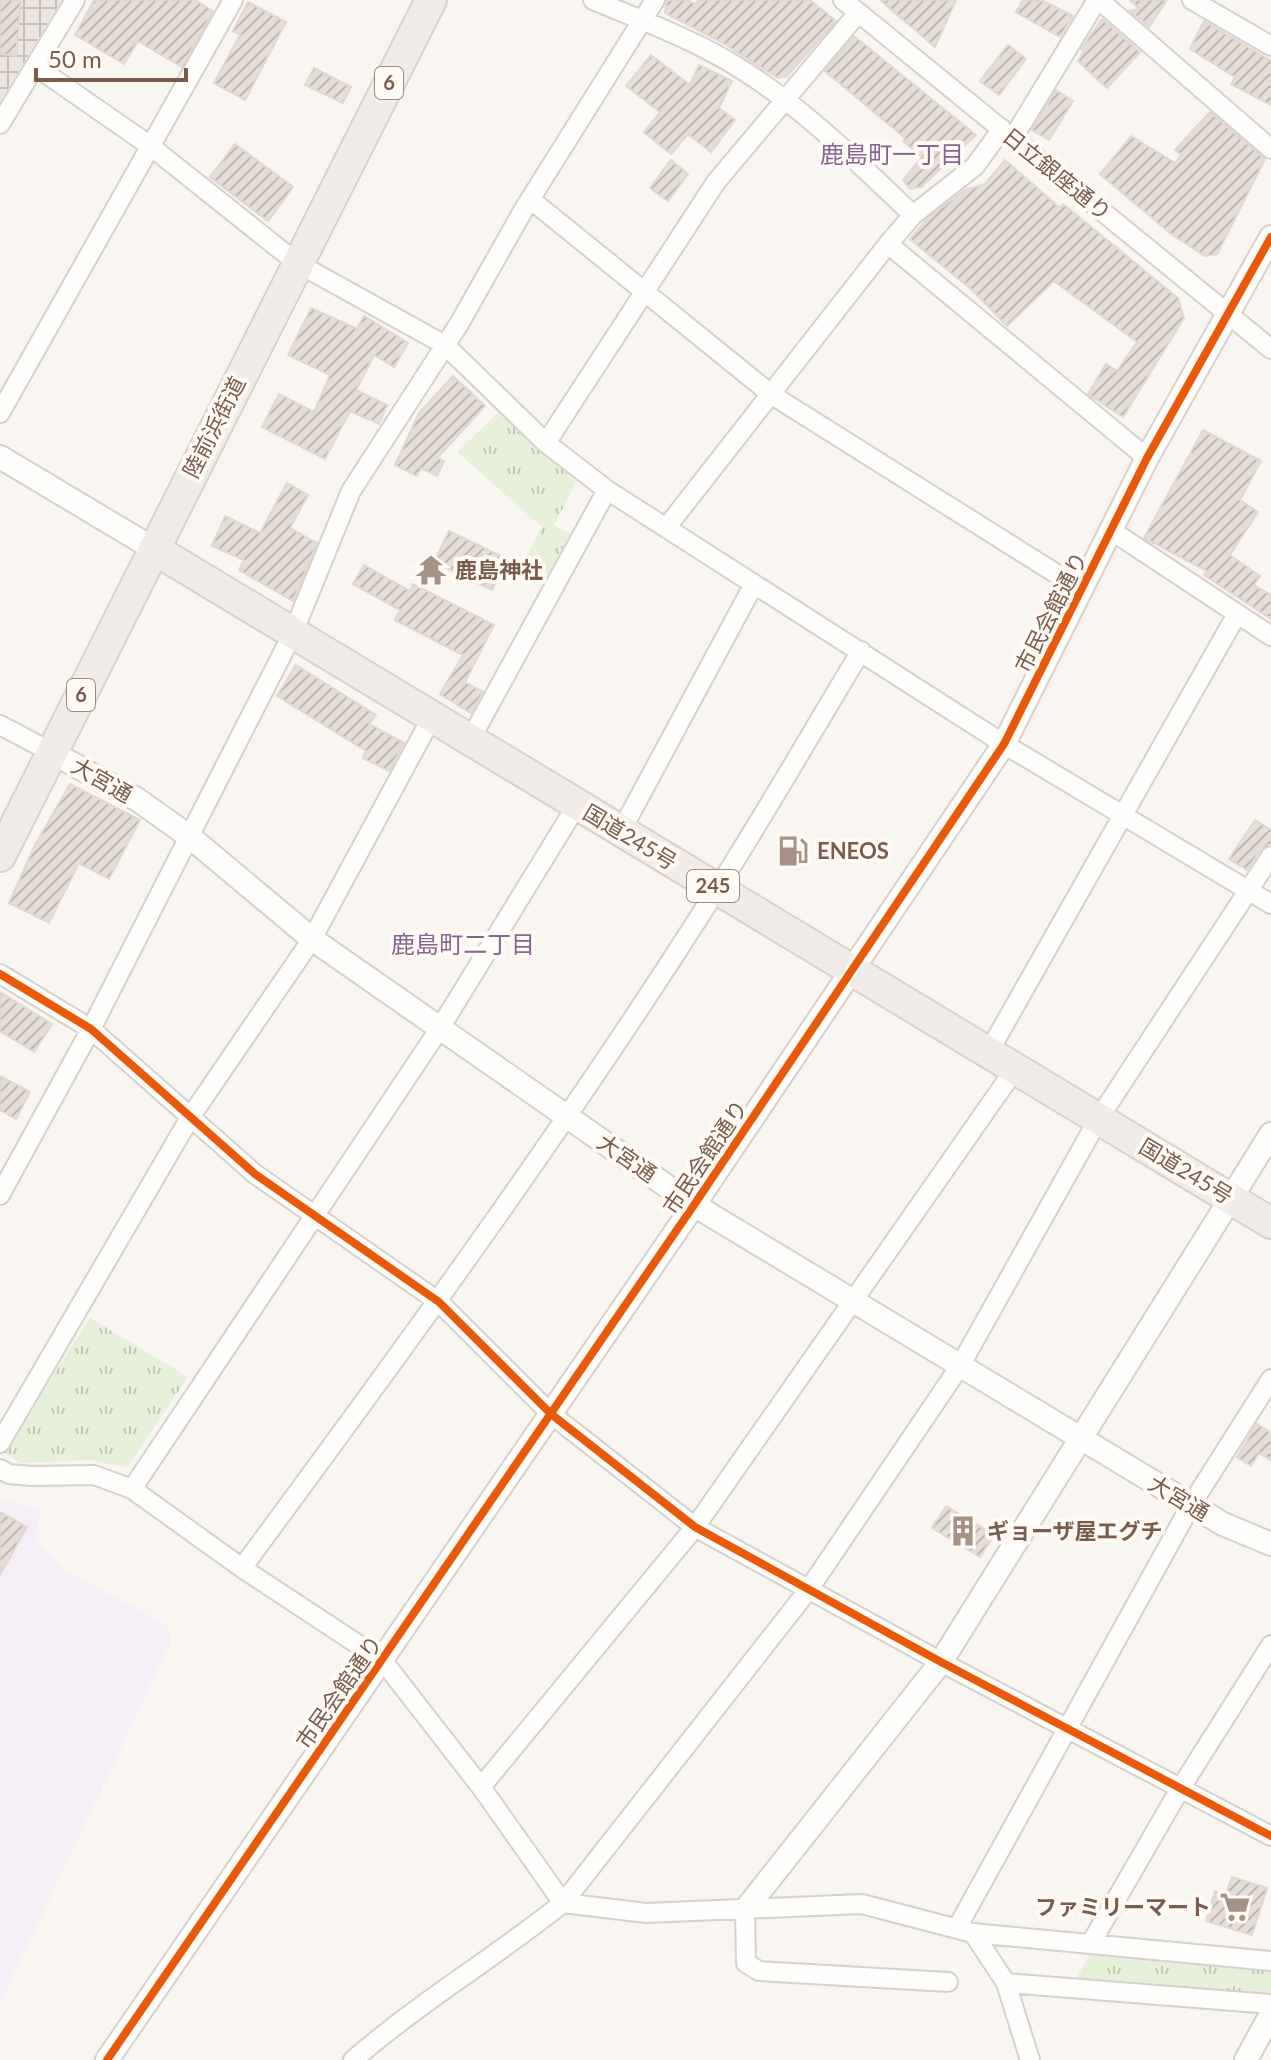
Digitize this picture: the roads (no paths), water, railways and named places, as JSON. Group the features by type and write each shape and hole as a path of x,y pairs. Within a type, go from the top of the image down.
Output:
{"highway":[{"name":"陸前浜街道","path":"0,856 431,0"},
{"name":"国道245号","path":"154,549 1271,1223"}],"street":[{"path":"0,124 75,0"},
{"path":"0,413 233,0"},
{"path":"593,0 741,69 784,98 842,146 913,215"},
{"path":"0,1195 91,1029 293,633 351,491 445,345 530,199 655,0"},
{"name":"日立銀座通り","path":"843,0 1271,349"},
{"path":"666,528 913,215 940,190 975,166 1008,133 1098,0 1271,149"},
{"path":"1192,0 1271,46"},
{"path":"546,443 716,182 858,13"},
{"path":"35,66 149,145 297,263 445,345 546,443 607,490 1004,744 1271,904"},
{"path":"530,199 772,395 1082,590"},
{"name":"市民会館通り","path":"107,2060 694,1205 1004,744 1147,458 1271,237"},
{"path":"888,244 1147,458"},
{"path":"0,457 154,549"},
{"path":"470,740 607,490"},
{"path":"1112,531 1271,636"},
{"path":"621,831 754,584"},
{"path":"988,1053 1125,817 1237,614"},
{"path":"242,1568 439,1302 567,1117 717,889 861,651"},
{"path":"0,1443 191,1116 312,939 432,717"},
{"path":"0,725 53,753"},
{"name":"大宮通","path":"53,753 138,800 190,837 312,939 694,1205 1223,1524 1271,1544"},
{"path":"132,1489 440,1028 577,805"},
{"path":"353,2060 405,2015 563,1903 809,1589 960,1366 1099,1118 1246,889 1271,856"},
{"path":"0,974 91,1029 255,1174 439,1302 551,1414 695,1527 941,1662 1271,1836"},
{"path":"481,1787 695,1527 1015,1069"},
{"path":"948,1982 759,1971 746,1963 745,1910 941,1662 1271,1134"},
{"path":"965,1931 1068,1730 1191,1505 1271,1379"},
{"path":"0,1469 9,1474 32,1476 94,1475 132,1489 242,1568 383,1661 481,1787 563,1903 646,1913 862,1904 965,1931 1271,1961"},
{"path":"1091,1943 1180,1789 1271,1645"},
{"path":"965,1931 1006,1983 1030,2060"},
{"path":"1006,1983 1271,2004"},
{"path":"1246,2060 1271,2014"}],"place":[{"name":"鹿島神社","path":"431,570"},
{"name":"ENEOS","path":"793,851"},
{"name":"ギョーザ屋エグチ","path":"963,1531"},
{"name":"ファミリーマート","path":"1235,1907"}],"district":[{"name":"鹿島町一丁目","path":"892,155"},
{"name":"鹿島町二丁目","path":"463,945"}]}
